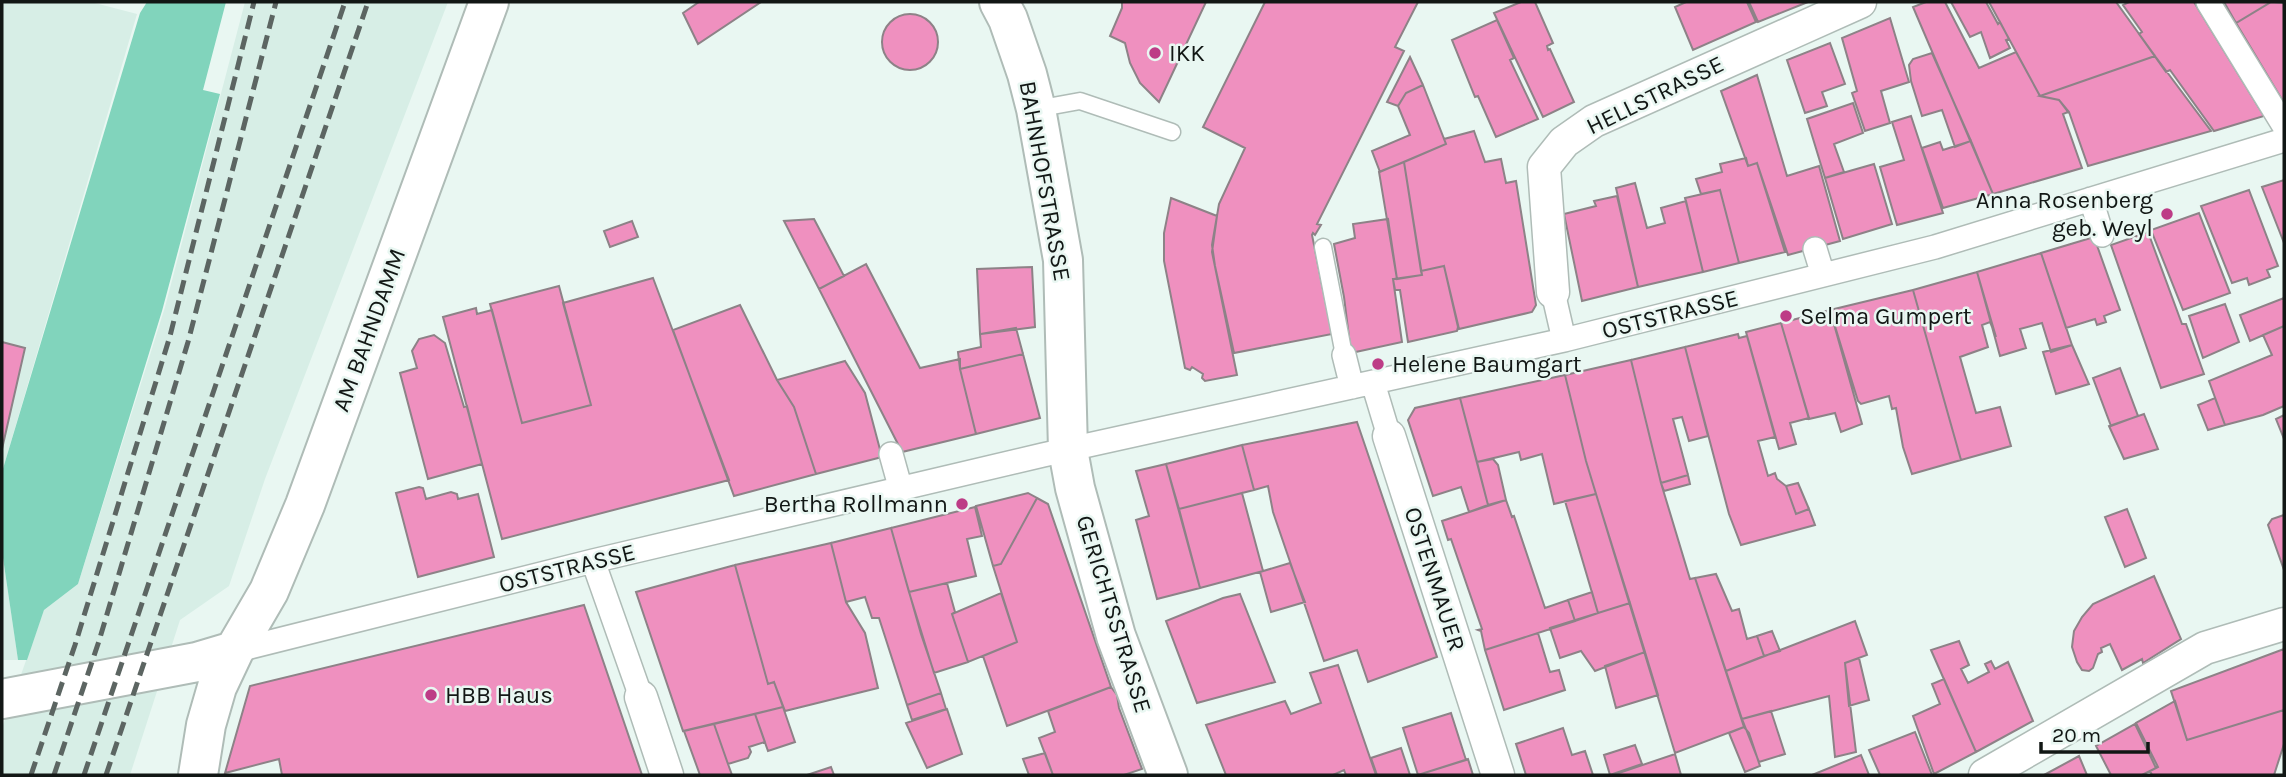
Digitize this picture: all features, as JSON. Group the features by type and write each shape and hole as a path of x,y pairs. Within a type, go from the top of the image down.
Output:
{"street":[{"name":"AM BAHNDAMM","path":"198,775 206,725 217,687 234,651 269,591 305,505 489,2"},
{"name":"BAHNHOFSTRASSE","path":"999,2 1016,41 1036,109 1063,260 1068,450"},
{"name":"HELLSTRASSE","path":"1564,340 1553,292 1544,167 1564,142 1594,121 1860,2"},
{"path":"2208,2 2284,126"},
{"name":"OSTSTRASSE","path":"234,651 593,561 1068,450 1564,340 1935,247 2284,140"},
{"path":"2091,199 2102,235"},
{"path":"1815,249 1823,275"},
{"path":"1344,355 1362,385"},
{"name":"OSTENMAUER","path":"1362,385 1389,436 1498,775"},
{"name":"GERICHTSSTRASSE","path":"1068,450 1075,488 1116,636 1168,775"},
{"path":"891,454 901,490"},
{"path":"593,561 667,775"},
{"path":"1985,775 2205,648 2284,624"},
{"path":"2,699 197,662 234,651"}],"lane":[{"path":"1036,109 1080,101 1172,132"},
{"path":"1323,247 1344,355"}],"shaded area":[{"path":"2,2 91,2 137,14 2,472"},
{"path":"245,2 448,2 265,479 229,586 180,620 130,775 2,775 2,728 44,610 78,584 165,307"},
{"path":"2,551 18,660 2,660"}],"green space":[{"path":"147,2 226,2 203,90 220,94 162,311 78,584 44,610 27,660 18,660 2,551 2,472 140,13"}],"building":[{"path":"699,2 761,2 698,44 683,13"},
{"name":"IKK","path":"1122,2 1206,2 1159,102 1140,83 1130,63 1125,43 1110,36"},
{"path":"1265,2 1418,2 1395,47 1404,51 1317,224 1321,225 1315,235 1312,235 1332,334 1234,353 1212,245 1219,204 1245,148 1203,127"},
{"path":"1521,2 1535,2 1553,43 1547,46 1548,50 1550,49 1574,102 1543,117 1494,13"},
{"path":"1686,2 1747,2 1756,22 1693,50 1675,7"},
{"path":"1749,2 1808,2 1758,22"},
{"path":"1926,2 1945,2 1979,68 2016,52 2040,96 2059,100 2068,112 2063,114 2082,168 1993,194 1913,7"},
{"path":"1951,2 1986,2 2009,39 2006,40 2010,48 1990,58 1981,32 1970,37"},
{"path":"1989,2 2116,2 2155,56 2040,96"},
{"path":"2129,2 2194,2 2264,116 2214,131 2170,70 2166,72 2139,34 2142,32 2123,5"},
{"path":"2224,2 2271,2 2236,23"},
{"path":"2271,2 2284,3 2284,103 2236,23"},
{"path":"910,14 925,19 933,27 938,42 933,57 925,65 910,70 895,65 887,57 882,42 887,27 895,19"},
{"path":"1890,18 1909,82 1881,91 1890,123 1865,131 1852,93 1857,91 1842,38"},
{"path":"1497,20 1514,58 1510,60 1538,119 1496,137 1478,96 1475,97 1452,40"},
{"path":"1830,43 1845,84 1822,92 1827,106 1805,113 1787,60"},
{"path":"1932,53 1971,141 1955,147 1942,110 1922,116 1911,81 1909,65 1913,59"},
{"path":"2155,56 2211,131 2088,166 2069,112 2059,100 2040,96"},
{"path":"1410,57 1423,85 1406,93 1398,106 1387,102"},
{"path":"1757,75 1787,176 1819,166 1840,241 1788,255 1757,163 1748,166 1721,91"},
{"path":"1423,85 1446,144 1380,172 1372,151 1410,135 1398,106 1406,93"},
{"path":"1853,103 1863,133 1834,144 1844,172 1825,178 1807,119"},
{"path":"1911,116 1943,213 1897,225 1880,167 1904,160 1892,122"},
{"path":"1474,131 1485,162 1501,159 1506,183 1516,181 1536,305 1532,312 1459,329 1444,266 1421,271 1404,162 1446,144 1444,139"},
{"path":"1971,141 1993,194 1943,208 1922,148 1940,142 1943,150"},
{"path":"1746,158 1748,166 1757,163 1785,252 1739,263 1720,190 1701,194 1696,179 1722,172 1720,164"},
{"path":"1404,162 1422,275 1397,279 1379,172"},
{"path":"1874,164 1892,224 1843,239 1825,178"},
{"path":"2284,180 2284,243 2262,187"},
{"path":"1635,183 1647,228 1665,223 1661,208 1686,201 1703,272 1638,287 1616,188"},
{"path":"1720,190 1739,263 1703,272 1685,198"},
{"path":"2249,190 2278,266 2267,270 2270,277 2249,285 2247,278 2232,283 2201,206"},
{"path":"1617,196 1638,287 1582,301 1564,214 1596,206 1594,201"},
{"path":"1171,198 1217,216 1212,252 1237,375 1205,381 1203,374 1192,367 1190,370 1185,368 1164,261 1164,233"},
{"path":"2199,213 2230,293 2183,310 2151,230"},
{"path":"814,219 844,276 819,289 784,221"},
{"path":"1388,219 1397,279 1393,279 1402,342 1351,353 1334,244 1355,238 1353,224"},
{"path":"632,221 638,237 610,247 604,231"},
{"path":"2148,232 2182,324 2186,324 2204,374 2161,388 2111,245"},
{"path":"2094,237 2120,310 2104,316 2106,322 2097,325 2095,319 2066,328 2041,253"},
{"path":"2041,253 2072,345 2051,352 2042,323 2020,329 2026,348 2000,356 1977,272"},
{"path":"866,264 920,368 960,359 976,434 902,452 819,289"},
{"path":"1444,266 1457,331 1408,342 1400,290 1395,290 1393,279 1422,275 1421,271"},
{"path":"1032,267 1035,327 980,334 977,269"},
{"path":"1977,272 1996,337 1990,322 1982,325 1988,347 1960,357 1976,413 2000,407 2011,446 1961,460 1913,290"},
{"path":"653,278 729,480 502,539 443,317 476,308 477,314 492,310 522,423 591,405 563,303"},
{"path":"559,286 591,405 522,423 490,304"},
{"path":"1913,290 1961,460 1912,474 1903,447 1896,408 1892,409 1889,396 1861,404 1858,401 1830,310"},
{"path":"2284,298 2284,326 2250,341 2240,315"},
{"path":"2225,304 2239,342 2203,358 2189,316"},
{"path":"740,305 777,380 794,407 816,474 734,496 673,330"},
{"path":"1830,310 1862,424 1841,432 1835,413 1809,419 1781,323"},
{"path":"1781,323 1809,418 1790,423 1796,444 1779,449 1746,332"},
{"path":"2284,326 2284,406 2263,415 2225,425 2209,381 2272,355 2263,335"},
{"path":"1016,328 1023,354 960,369 958,352 981,347 980,334"},
{"path":"1738,334 1739,338 1747,336 1775,437 1758,441 1768,476 1775,473 1777,479 1786,486 1796,514 1809,509 1815,525 1741,545 1729,514 1685,347"},
{"path":"434,335 445,343 464,407 467,406 482,464 428,479 400,373 417,368 412,351 419,339"},
{"path":"2,342 25,348 2,449"},
{"path":"2072,345 2089,384 2056,394 2043,352"},
{"path":"1685,347 1708,436 1689,441 1682,417 1673,419 1688,475 1661,483 1631,360"},
{"path":"1023,354 1040,418 976,434 960,369"},
{"path":"1631,360 1661,483 1690,579 1695,578 1744,727 1675,753 1586,461 1565,375"},
{"path":"845,361 865,393 882,457 816,474 794,407 777,380"},
{"path":"2120,368 2138,416 2111,426 2093,378"},
{"path":"1565,375 1596,494 1554,504 1542,454 1521,460 1519,452 1477,462 1460,398"},
{"path":"1460,398 1488,505 1469,512 1461,487 1433,496 1408,420 1415,408"},
{"path":"2215,398 2225,425 2208,430 2198,405"},
{"path":"2144,414 2158,449 2124,459 2109,426"},
{"path":"2284,415 2284,439 2276,419"},
{"path":"1357,422 1437,657 1368,682 1357,650 1324,661 1273,512 1268,486 1254,490 1242,445"},
{"path":"1242,445 1254,490 1179,509 1166,464"},
{"path":"1493,459 1498,465 1506,500 1488,505 1477,462"},
{"path":"1166,464 1200,588 1157,599 1136,520 1149,516 1136,471"},
{"path":"1688,475 1690,484 1664,491 1661,483"},
{"path":"1798,483 1809,509 1796,514 1786,486"},
{"path":"423,488 426,499 451,492 457,494 458,499 478,494 494,557 418,577 396,493"},
{"path":"1028,493 1037,498 1001,564 993,566 976,506"},
{"path":"1242,493 1263,571 1200,588 1179,509"},
{"path":"1596,494 1630,603 1598,613 1565,501"},
{"path":"1037,498 1048,504 1111,687 1007,726 983,656 1017,642 993,566 1001,564"},
{"path":"1506,500 1545,608 1568,600 1575,621 1485,650 1481,631 1478,630 1482,629 1451,539 1448,540 1442,521"},
{"path":"975,507 982,536 967,539 976,576 909,592 891,528"},
{"path":"2127,509 2146,558 2125,567 2105,517"},
{"path":"2284,515 2284,570 2268,525 2272,519"},
{"path":"891,528 941,693 907,705 879,618 872,618 865,597 846,602 831,543"},
{"path":"831,543 846,602 865,633 878,688 785,711 774,682 768,684 735,565"},
{"path":"1290,563 1305,602 1271,612 1260,572"},
{"path":"735,565 768,684 774,682 783,707 683,731 636,592"},
{"path":"1716,574 1732,611 1739,609 1747,639 1757,636 1764,656 1726,671 1695,578"},
{"path":"2154,576 2181,639 2143,663 2142,659 2122,670 2110,644 2101,648 2102,652 2098,654 2093,668 2089,671 2082,670 2072,647 2074,631 2082,617 2093,604"},
{"path":"947,583 955,612 952,614 968,662 934,673 909,592"},
{"path":"1592,592 1598,613 1575,621 1568,600"},
{"path":"1001,593 1017,642 968,662 952,614"},
{"path":"1240,594 1275,682 1197,703 1166,621"},
{"path":"1630,603 1645,652 1595,671 1581,651 1560,658 1550,628"},
{"name":"HBB Haus","path":"584,605 642,775 282,775 279,759 225,773 250,686"},
{"path":"1855,621 1867,655 1845,663 1856,752 1835,757 1829,696 1742,719 1726,671"},
{"path":"1772,631 1780,651 1764,656 1757,636"},
{"path":"1538,633 1550,672 1559,670 1565,690 1504,710 1485,650"},
{"path":"1959,641 1969,665 1961,669 1968,683 1989,672 1985,664 1991,661 1995,669 2008,662 2033,721 1976,752 1931,650"},
{"path":"2284,649 2284,710 2187,740 2171,691"},
{"path":"1645,652 1658,695 1616,708 1605,666"},
{"path":"1859,658 1869,700 1849,706 1845,663"},
{"path":"1338,665 1376,775 1346,775 1344,770 1333,775 1226,775 1206,725 1285,701 1291,714 1321,703 1310,673"},
{"path":"1944,679 1976,752 1934,774 1913,716 1940,704 1932,684"},
{"path":"1111,687 1117,695 1119,708 1142,769 1124,775 1053,775 1039,738 1055,732 1048,711"},
{"path":"941,693 946,709 912,720 907,705"},
{"path":"2175,701 2187,740 2284,710 2284,744 2274,775 2152,775 2150,771 2158,767 2136,723"},
{"path":"783,707 795,742 768,751 755,714"},
{"path":"947,709 962,754 927,768 906,723"},
{"path":"1771,711 1785,754 1759,762 1742,719"},
{"path":"1451,713 1466,760 1418,775 1403,728"},
{"path":"755,714 765,742 749,747 751,752 748,758 728,764 714,724"},
{"path":"714,724 732,775 700,775 684,731"},
{"path":"2135,724 2156,768 2142,775 2111,775 2096,746"},
{"path":"1744,727 1749,733 1760,766 1745,772 1729,733"},
{"path":"1563,728 1572,755 1585,751 1593,775 1526,775 1516,744"},
{"path":"1915,732 1932,775 1880,775 1869,750"},
{"path":"1635,745 1642,764 1610,775 1604,755"},
{"path":"1401,748 1410,775 1377,775 1371,758"},
{"path":"1045,753 1053,775 1029,775 1023,759"},
{"path":"1675,754 1681,775 1613,775"},
{"path":"1861,755 1869,775 1812,775"},
{"path":"2079,756 2087,775 2044,775"},
{"path":"1468,759 1473,775 1418,775"},
{"path":"831,767 834,775 807,775"}],"railway":[{"path":"31,775 75,645 170,336 254,2"},
{"path":"54,775 99,641 188,342 276,2"},
{"path":"84,775 345,2"},
{"path":"106,775 368,2"}],"place":[{"name":"IKK","path":"1155,53"},
{"name":"Anna Rosenberg geb. Weyl","path":"2167,214"},
{"name":"Selma Gumpert","path":"1786,316"},
{"name":"Helene Baumgart","path":"1378,364"},
{"name":"Bertha Rollmann","path":"962,504"},
{"name":"HBB Haus","path":"431,695"}]}
